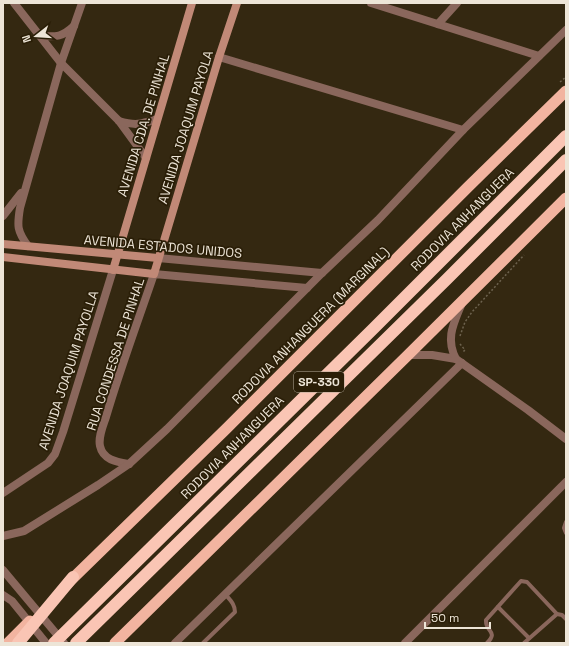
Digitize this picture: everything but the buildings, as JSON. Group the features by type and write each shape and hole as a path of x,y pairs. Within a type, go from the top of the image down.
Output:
{"highway":[{"name":"RODOVIA ANHANGUERA (MARGINAL)","path":"8,643 73,577 226,429 566,91"},
{"name":"RODOVIA ANHANGUERA","path":"54,643 374,328 566,136"},
{"name":"SP-330","path":"76,643 446,280 566,160"},
{"path":"115,643 408,356 566,198"},
{"path":"18,643 73,577"}],"main road":[{"name":"AVENIDA CDA. DE PINHAL","path":"116,254 192,3"},
{"name":"AVENIDA JOAQUIM PAYOLA","path":"158,258 219,57 237,3"},
{"path":"542,114 566,85"},
{"name":"AVENIDA ESTADOS UNIDOS","path":"3,244 158,258"},
{"name":"AVENIDA JOAQUIM PAYOLLA","path":"113,270 116,254"},
{"path":"3,257 154,274"},
{"name":"RUA CONDESSA DE PINHAL","path":"154,274 158,258"}],"street":[{"path":"14,3 61,62 119,121 146,158"},
{"path":"28,246 18,228 24,189 61,62 82,3"},
{"path":"371,3 539,56"},
{"path":"438,24 457,3"},
{"path":"41,36 60,36 75,26"},
{"path":"3,536 24,531 72,502 129,464 167,429 322,273 378,220 463,130 566,30"},
{"path":"219,57 463,130"},
{"path":"119,121 132,125 157,119"},
{"path":"3,216 24,189"},
{"name":"AVENIDA ESTADOS UNIDOS","path":"158,258 322,273"},
{"name":"AVENIDA JOAQUIM PAYOLLA","path":"3,492 48,463 55,454 113,270"},
{"path":"154,274 307,288"},
{"name":"RUA CONDESSA DE PINHAL","path":"129,464 111,460 104,455 100,448 99,441 110,401 154,274"},
{"path":"464,300 455,320 450,343 452,351 459,361 566,439"},
{"path":"408,356 432,355 459,361"},
{"path":"175,643 459,361"},
{"path":"405,643 566,482"},
{"path":"3,570 64,643"},
{"path":"3,594 12,601 46,643"}],"lane":[{"path":"566,522 564,524 566,533"},
{"path":"487,643 493,635 487,626 486,620 521,581 527,582 557,614 562,615 566,619"},
{"path":"203,643 235,612 233,603 225,594"},
{"path":"498,607 529,638"},
{"path":"524,643 557,614"}],"path":[{"path":"459,361 465,350 460,345 462,328 465,322 489,292 527,251"}]}
